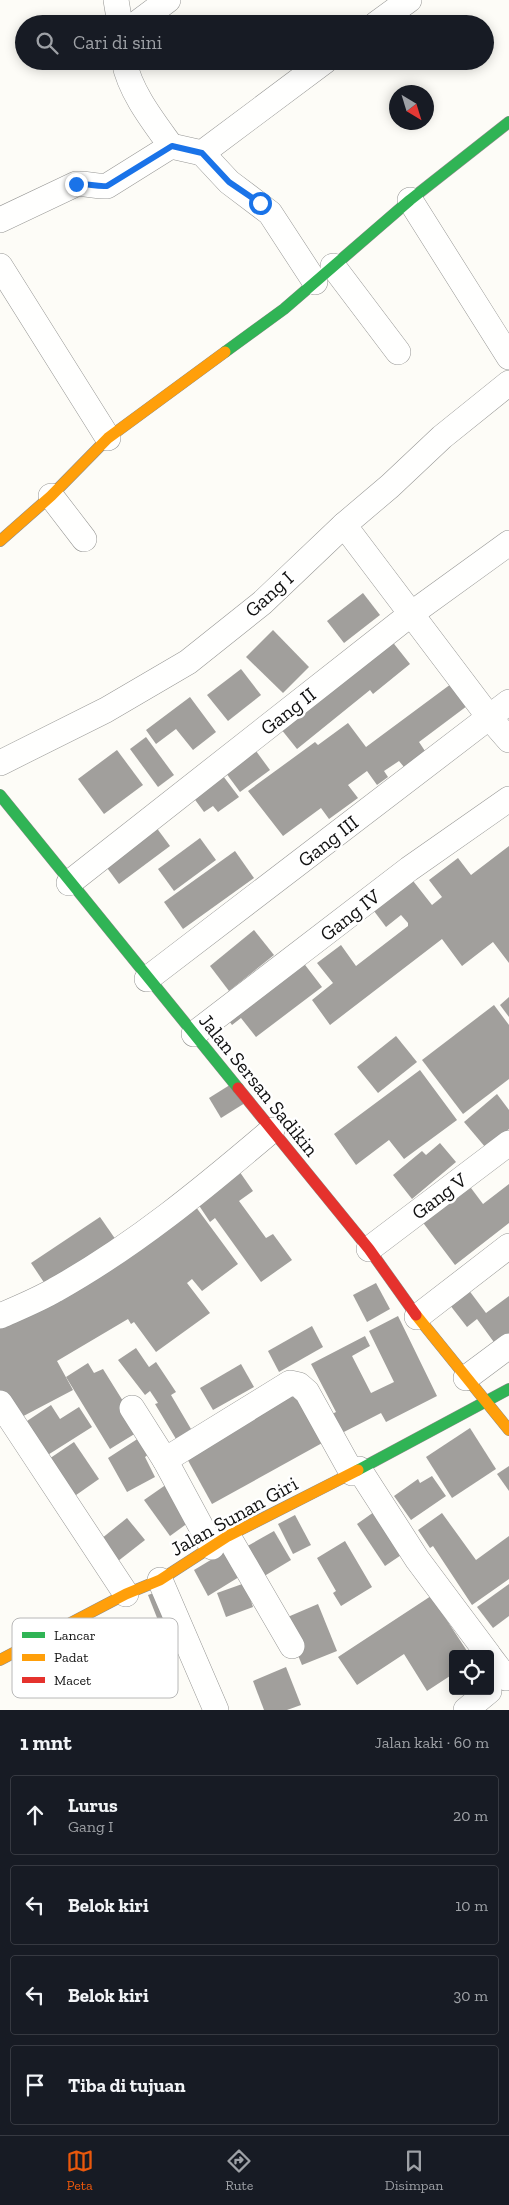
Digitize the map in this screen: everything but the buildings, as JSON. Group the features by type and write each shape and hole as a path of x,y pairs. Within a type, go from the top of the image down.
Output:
{"street":[{"path":"116,0 118,15"},
{"path":"148,15 168,0"},
{"path":"388,15 409,0"},
{"path":"127,70 134,88 147,112 172,146 202,153 229,182 260,203 398,352"},
{"path":"202,153 313,70"},
{"path":"0,541 51,496 108,438 284,309 410,200 509,122"},
{"path":"0,220 76,184 85,183 98,187 107,186 172,146"},
{"path":"410,200 509,357"},
{"path":"0,266 108,438"},
{"name":"Gang I","path":"0,763 106,710 188,662 262,603 344,525 390,486 442,437 509,384"},
{"path":"51,496 84,539"},
{"path":"344,525 489,717 509,740"},
{"name":"Gang II","path":"69,882 411,614 509,543"},
{"name":"Gang III","path":"147,979 509,702"},
{"name":"Jalan Sersan Sadikin","path":"0,795 30,830 147,979 272,1130 368,1250 417,1316 509,1430"},
{"name":"Gang IV","path":"194,1034 409,870 509,799"},
{"path":"0,1316 54,1291 111,1256 204,1188 272,1130"},
{"name":"Gang V","path":"368,1250 509,1142"},
{"path":"417,1316 509,1246"},
{"path":"466,1378 509,1346"},
{"path":"165,1460 290,1383 300,1385 307,1392 356,1471 417,1560 485,1650"},
{"name":"Jalan Sunan Giri","path":"80,1618 126,1594 160,1580 220,1542 486,1402 509,1388"},
{"path":"0,1403 126,1594"},
{"path":"132,1408 220,1542 292,1646"},
{"path":"160,1580 176,1618"},
{"path":"178,1622 216,1710"},
{"name":"Jalan Sunan Giri","path":"0,1660 12,1654"},
{"path":"466,1710 499,1684 494,1670"}],"traffic: fast":[{"path":"225,352 284,309 410,200 509,122"},
{"path":"0,795 238,1088"},
{"path":"358,1470 509,1389"}],"traffic: slow":[{"path":"0,541 51,496 108,438 225,352"},
{"path":"416,1315 509,1430"},
{"path":"80,1618 126,1594 160,1580 228,1536 358,1470"},
{"path":"0,1660 12,1654"}],"traffic: jam":[{"path":"238,1088 369,1249 416,1315"}],"route":[{"path":"76,184 85,183 98,187 107,186 172,146 202,153 229,182 260,203"}]}
